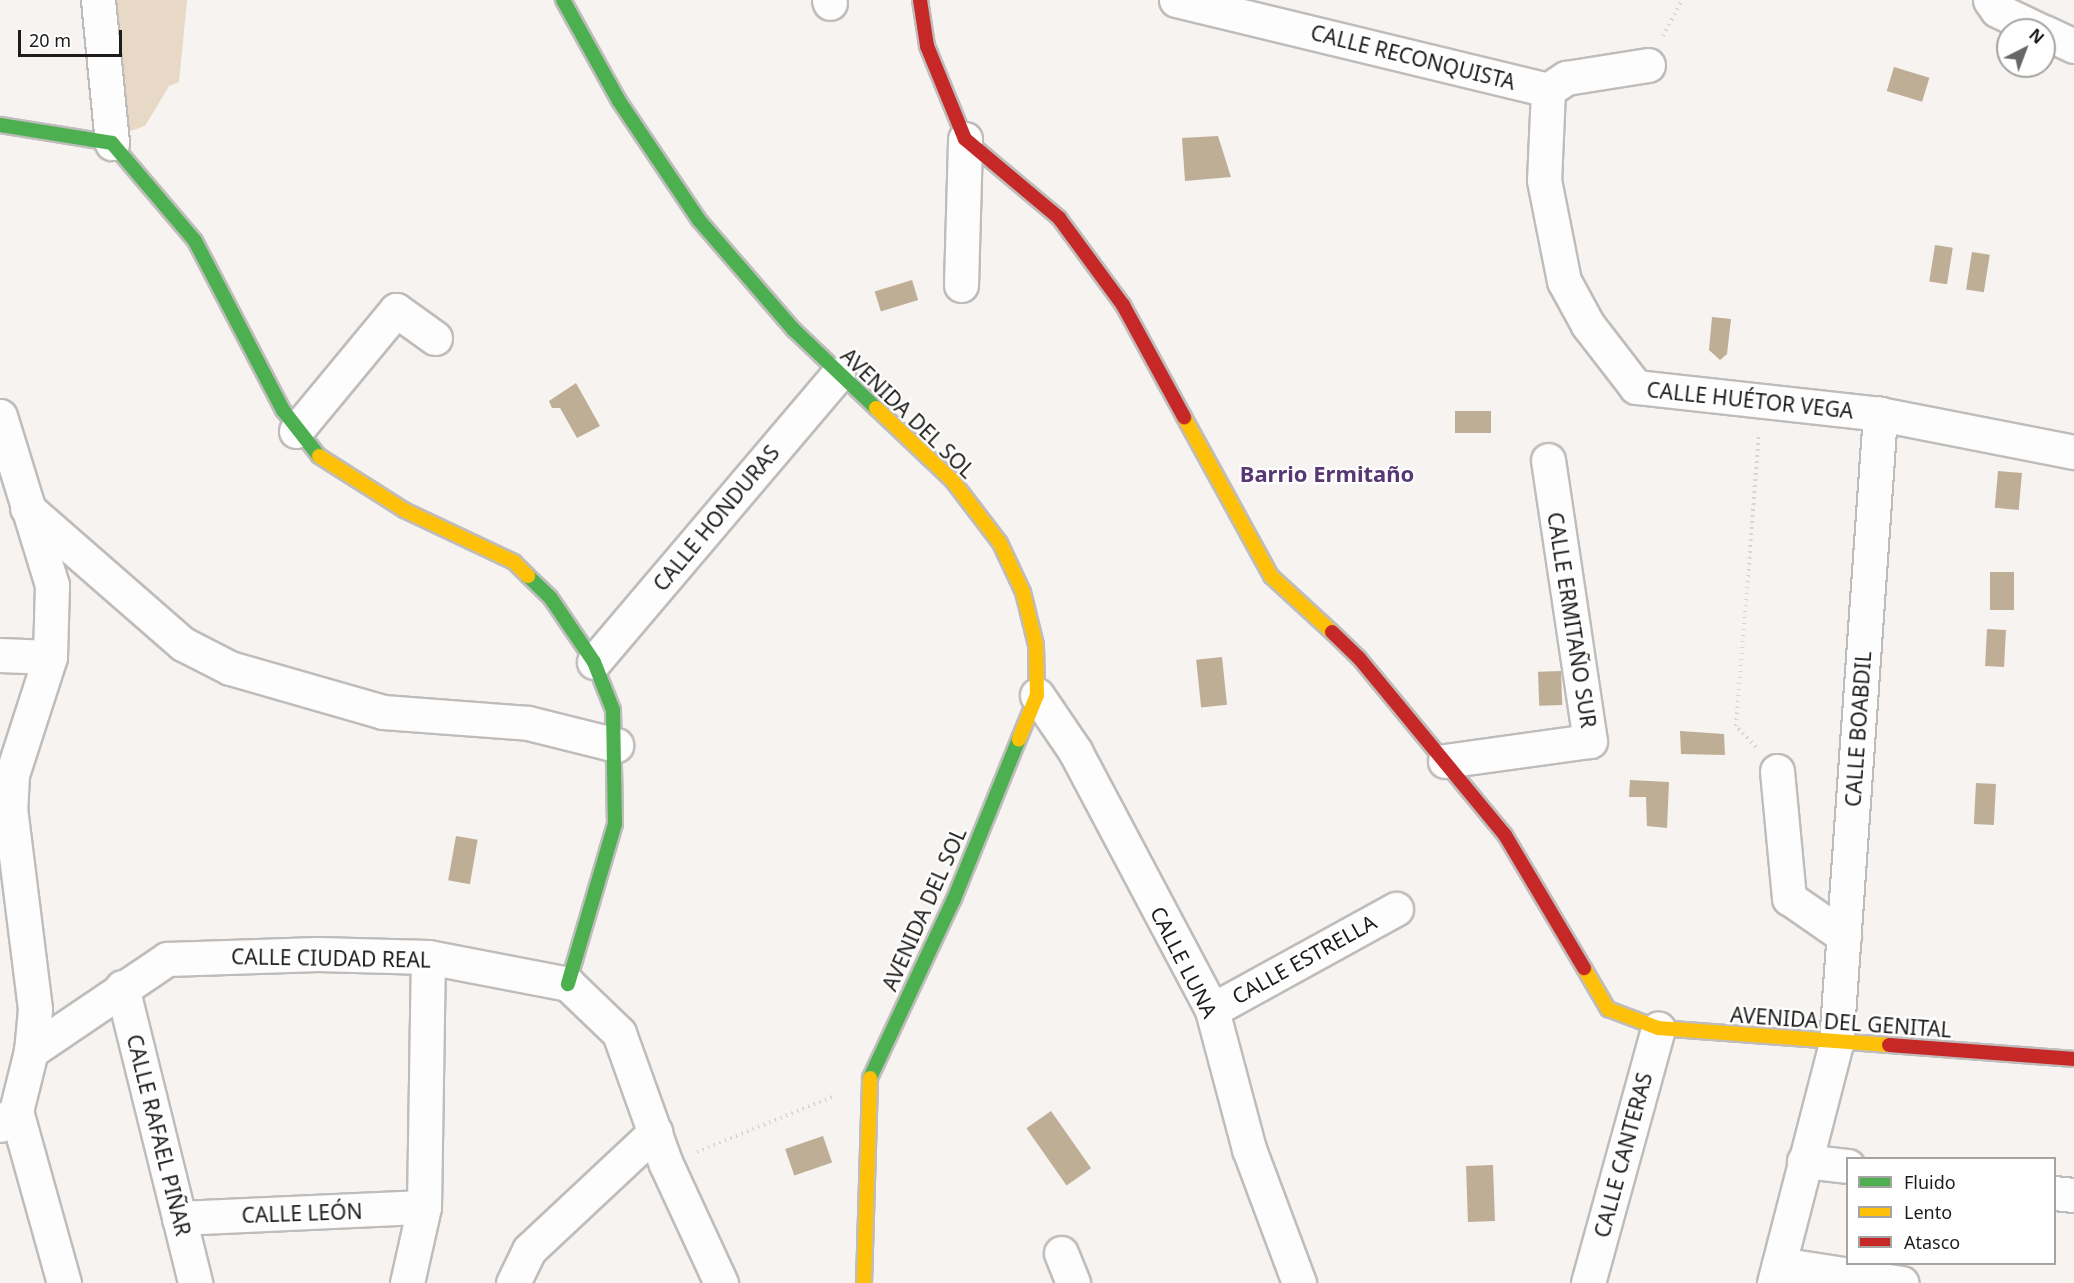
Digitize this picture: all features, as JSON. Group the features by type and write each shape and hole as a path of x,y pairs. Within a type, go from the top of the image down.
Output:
{"street":[{"path":"98,0 112,143 195,241 250,353 296,431 346,476 404,510 514,562 550,597 594,662 613,710 616,745 615,824 568,984 619,1033 666,1164 721,1283"},
{"name":"AVENIDA DEL SOL","path":"563,0 619,101 699,220 838,375 952,480 1000,543 1023,592 1036,645 1037,695 954,899 866,1086 864,1283"},
{"path":"920,0 927,46 965,139 962,285"},
{"name":"CALLE RECONQUISTA","path":"1176,0 1548,90"},
{"path":"1995,3 2019,18"},
{"path":"2056,38 2074,46"},
{"path":"1548,90 1566,78 1648,64"},
{"name":"CALLE HUÉTOR VEGA","path":"1548,90 1543,144 1552,229 1564,281 1588,325 1636,387 1880,414 2074,452"},
{"path":"0,125 112,143"},
{"path":"965,139 1059,218 1123,305 1271,576 1359,658 1445,761"},
{"path":"296,431 396,310 435,339"},
{"name":"CALLE HONDURAS","path":"594,662 838,375"},
{"name":"CALLE BOABDIL","path":"1777,1273 1803,1161 1836,1044 1880,414"},
{"path":"0,416 25,505 52,585 50,657 12,775 5,807 13,944 35,1009 31,1051 8,1118 64,1283"},
{"name":"CALLE ERMITAÑO SUR","path":"1445,761 1590,741 1548,460"},
{"path":"25,505 183,644 230,668 383,712 528,723 616,745"},
{"path":"0,655 50,657"},
{"name":"CALLE LUNA","path":"1037,695 1075,751 1212,1010 1249,1149 1299,1283"},
{"name":"AVENIDA DEL GENITAL","path":"1445,761 1505,835 1608,1009 1658,1028 1836,1044 2074,1059"},
{"path":"1777,771 1789,898 1844,936"},
{"name":"CALLE ESTRELLA","path":"1212,1010 1396,909"},
{"name":"CALLE CIUDAD REAL","path":"31,1051 166,959 318,954 428,957 568,984"},
{"path":"407,1283 424,1207 428,957"},
{"name":"CALLE RAFAEL PIÑAR","path":"122,987 195,1283"},
{"name":"CALLE CANTERAS","path":"1588,1283 1658,1028"},
{"path":"513,1283 529,1250 655,1132"},
{"path":"1803,1161 1846,1166"},
{"path":"2056,1192 2074,1195"},
{"name":"CALLE LEÓN","path":"179,1218 424,1207"},
{"path":"1061,1253 1073,1283"},
{"path":"1777,1273 1902,1283"}],"path":[{"path":"1648,64 1682,0"},
{"path":"1762,402 1737,726 1777,771"},
{"path":"666,1164 798,1108 866,1086"}],"shaded area":[{"path":"113,0 187,0 179,82 169,86 145,126 127,132"},
{"path":"1894,67 1929,78 1922,102 1887,91"},
{"path":"1218,136 1231,177 1185,181 1182,138"},
{"path":"1935,245 1953,248 1947,284 1929,282"},
{"path":"1972,252 1990,255 1984,292 1966,290"},
{"path":"912,280 918,300 881,311 875,291"},
{"path":"1712,317 1731,319 1727,354 1720,360 1709,350"},
{"path":"576,383 600,426 577,438 560,408 552,408 549,401"},
{"path":"1455,411 1491,411 1491,433 1455,433"},
{"path":"1998,471 2022,473 2019,510 1995,508"},
{"path":"1990,572 2014,572 2014,610 1990,610"},
{"path":"1987,629 2006,630 2004,667 1985,666"},
{"path":"1222,657 1227,705 1201,707 1196,660"},
{"path":"1561,671 1562,705 1539,706 1538,672"},
{"path":"1680,731 1724,734 1725,755 1681,754"},
{"path":"1630,780 1669,782 1667,828 1647,826 1646,797 1629,797"},
{"path":"1976,783 1996,784 1994,825 1974,824"},
{"path":"456,836 478,840 470,884 448,880"},
{"path":"1051,1111 1091,1168 1067,1186 1026,1128"},
{"path":"823,1136 832,1162 794,1175 785,1149"},
{"path":"1493,1165 1495,1221 1468,1222 1466,1166"}],"traffic: fast":[{"path":"563,0 619,101 699,220 794,330 876,408"},
{"path":"0,125 112,143 195,241 283,410 319,456"},
{"path":"528,576 550,597 594,662 613,710 615,824 568,984"},
{"path":"870,1078 954,899 1019,739"}],"traffic: slow":[{"path":"876,408 952,480 1000,543 1023,592 1036,645 1037,695 1019,739"},
{"path":"1184,417 1271,576 1332,632"},
{"path":"319,456 404,510 514,562 528,576"},
{"path":"1584,968 1608,1009 1658,1028 1889,1045"},
{"path":"864,1283 870,1078"}],"traffic: jam":[{"path":"920,0 927,46 965,139 1059,218 1123,305 1184,417"},
{"path":"1332,632 1359,658 1505,835 1584,968"},
{"path":"1889,1045 2074,1059"}],"district":[{"name":"Barrio Ermitaño","path":"1327,474"}]}
